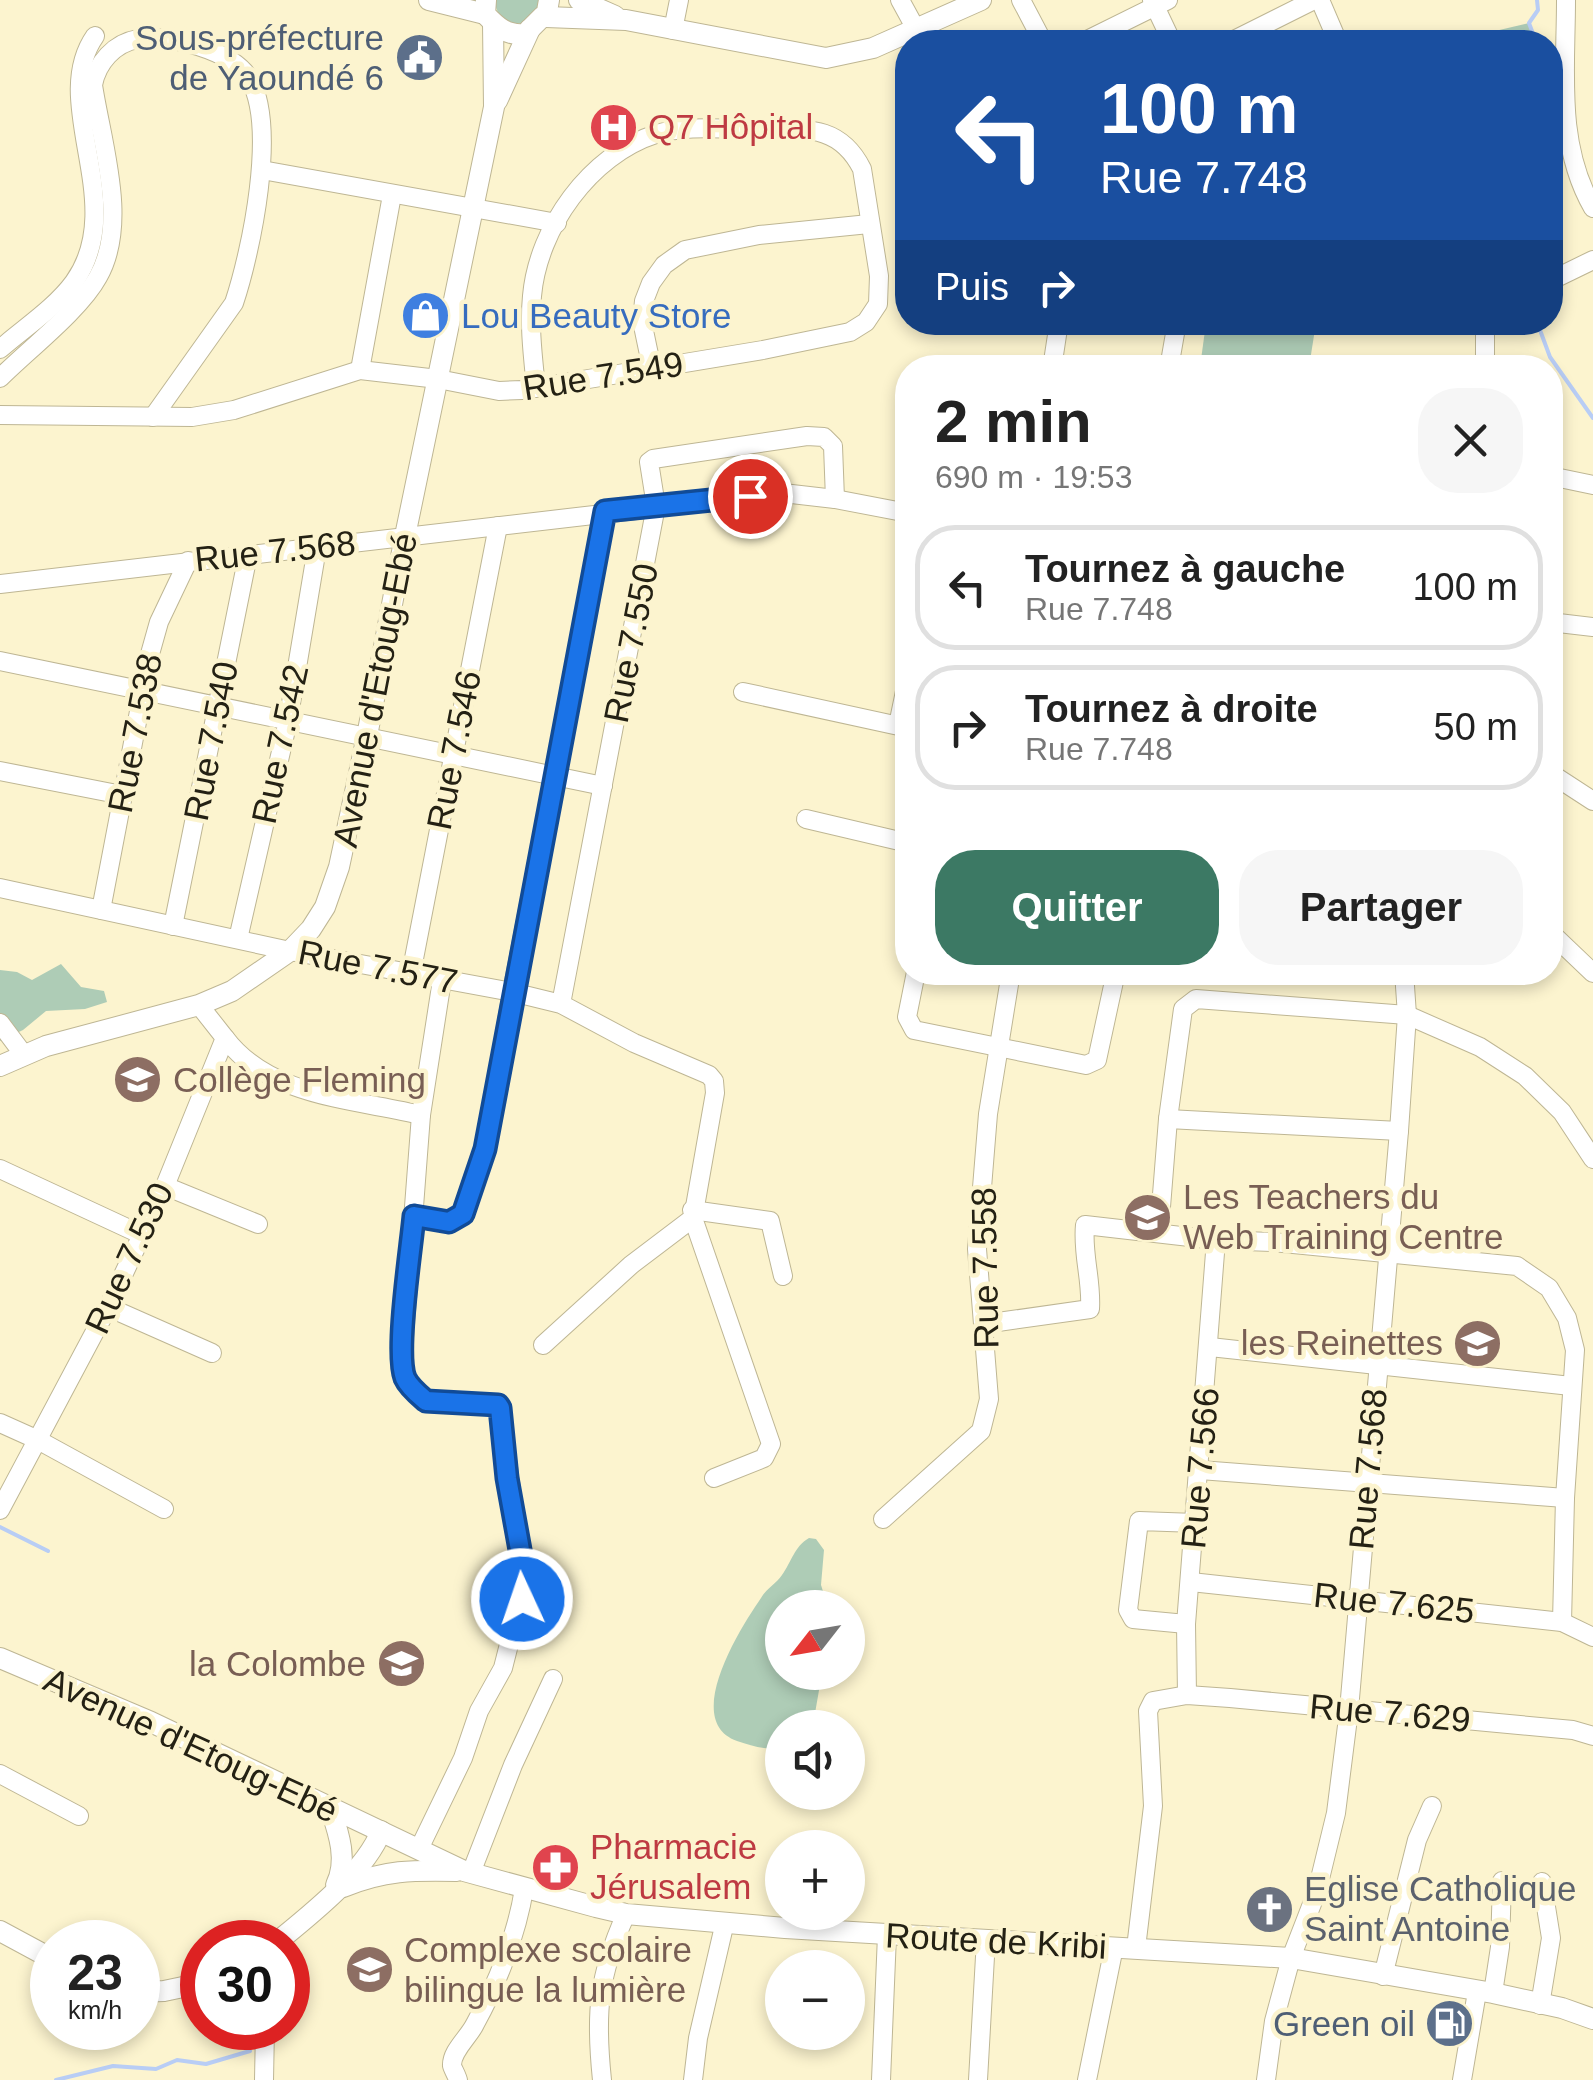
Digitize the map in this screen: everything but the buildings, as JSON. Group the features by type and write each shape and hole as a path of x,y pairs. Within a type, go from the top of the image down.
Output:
{"main road":[{"path":"428,0 488,12 510,34 525,34 542,15"},
{"path":"578,0 626,20"},
{"path":"929,30 981,0"},
{"path":"488,12 494,107"},
{"path":"542,15 626,20 826,58 895,43"},
{"path":"494,107 542,15"},
{"name":"Avenue d'Etoug-Ebé","path":"0,1066 75,1037 199,1004 232,991 290,951 311,929 334,886 494,107"},
{"name":"Avenue d'Etoug-Ebé","path":"0,1658 151,1722 381,1831"},
{"path":"331,1810 341,1841 340,1876 332,1892"},
{"path":"301,1920 366,1858 381,1831"},
{"name":"Route de Kribi","path":"381,1831 468,1872 626,1914 1291,1958 1485,1992 1562,2008 1593,2019"},
{"path":"332,1892 372,1874 390,1871 468,1872"},
{"path":"0,1931 30,1948"}],"street":[{"path":"673,30 680,0"},
{"path":"900,0 916,30"},
{"path":"1022,0 1037,30"},
{"path":"1255,30 1317,0 1332,30"},
{"path":"1566,0 1566,126 1570,157 1593,208"},
{"path":"1106,30 1158,2 1168,30"},
{"path":"0,349 74,282 86,260 96,195 80,82 83,58 95,36"},
{"path":"0,378 87,294 111,248 114,220 93,85 96,71 105,56 137,40 193,44 235,62 249,79 258,104 262,170 234,303 153,417"},
{"name":"Rue 7.549","path":"0,415 192,417 234,410 360,370 499,391 536,388 850,332 866,322 878,304 862,168 844,143 824,132 677,130 658,134 633,144 589,176 557,223"},
{"path":"262,170 557,223 536,267 532,293 530,325 536,388"},
{"path":"360,370 392,195"},
{"path":"652,370 642,321 644,301 651,282 664,265 685,250 759,235 869,224"},
{"path":"1563,275 1593,260"},
{"name":"Rue 7.550","path":"561,1004 656,506 648,462 807,436 824,437 833,446 835,499"},
{"path":"1563,478 1593,484"},
{"name":"Rue 7.568","path":"0,584 784,493 895,511"},
{"path":"414,1216 449,1222 463,1214 485,1149 605,511"},
{"name":"Rue 7.546","path":"411,974 498,526"},
{"name":"Rue 7.542","path":"238,939 288,721 316,548"},
{"name":"Rue 7.540","path":"173,926 248,555"},
{"name":"Rue 7.538","path":"101,910 141,691 158,622 188,562"},
{"path":"1563,624 1593,627"},
{"path":"0,661 603,786"},
{"path":"743,692 895,724"},
{"path":"0,771 122,795"},
{"path":"1563,782 1593,802"},
{"path":"806,820 895,840"},
{"name":"Rue 7.577","path":"0,888 561,1004 634,1043 709,1075 714,1081 692,1214"},
{"path":"1563,944 1593,973"},
{"path":"419,1849 502,1668 524,1586 500,1408 426,1401 405,1379 402,1364 421,1116 442,980"},
{"path":"913,985 907,1017 914,1030 1086,1066 1097,1060 1113,985"},
{"name":"Rue 7.558","path":"883,1520 981,1430 990,1399 977,1248 988,1114 1009,985"},
{"name":"Rue 7.568","path":"1266,2080 1274,2022 1291,1958 1325,1863 1336,1813 1349,1710 1390,1255 1407,1015 1405,985"},
{"path":"1159,1232 1168,1119 1183,1009 1196,999 1407,1015 1480,1047 1525,1076 1562,1112 1593,1159"},
{"path":"199,1004 240,1058 257,1071 328,1096 421,1116"},
{"path":"0,1023 24,1055"},
{"name":"Rue 7.530","path":"0,1510 108,1307 164,1186 225,1038"},
{"path":"1168,1119 1399,1131"},
{"path":"0,1169 140,1234"},
{"path":"164,1186 258,1224"},
{"path":"544,1345 692,1214 770,1221 783,1276"},
{"path":"692,1214 771,1444 764,1458 714,1478"},
{"path":"984,1324 1090,1309 1091,1289 1082,1248 1085,1225 1518,1266 1549,1288 1567,1318 1575,1350 1562,1622"},
{"name":"Rue 7.566","path":"1186,1695 1186,1624 1216,1240"},
{"path":"108,1307 212,1353"},
{"path":"1210,1348 1571,1386"},
{"path":"0,1424 38,1440 164,1509"},
{"path":"1200,1470 1565,1498"},
{"path":"1186,1624 1133,1619 1128,1610 1138,1521 1196,1523"},
{"name":"Rue 7.625","path":"1191,1582 1562,1622 1593,1638"},
{"path":"468,1872 553,1679"},
{"path":"1136,1948 1153,1806 1148,1706 1153,1701 1186,1695"},
{"name":"Rue 7.629","path":"1186,1695 1556,1728 1593,1736"},
{"path":"0,1774 79,1816"},
{"path":"1384,1976 1417,1840 1432,1806"},
{"path":"1462,2080 1485,1992 1499,1957 1502,1882"},
{"path":"1540,2005 1551,1938 1542,1882"},
{"path":"458,2080 452,2062 476,2024 513,1942 524,1889"},
{"path":"602,2080 598,2005 606,1959 626,1914"},
{"path":"693,2080 698,2038 725,1922"},
{"path":"881,2080 887,1934"},
{"path":"978,2080 986,1939"},
{"path":"1087,2080 1114,1947"},
{"path":"264,2080 265,2050"}],"green space":[{"path":"495,0 539,0 539,6 529,22 516,23 501,17"},
{"path":"1529,23 1532,30 1499,30"},
{"path":"1204,335 1314,335 1311,355 1202,355"},
{"path":"61,964 81,987 104,991 107,1002 85,1009 46,1011 23,1030 0,1041 0,970 17,972 32,980"},
{"path":"809,1538 816,1539 824,1550 823,1590 768,1590 782,1575"},
{"path":"763,1595 765,1690 819,1690 816,1710 765,1710 765,1748 737,1741 721,1730 714,1714 720,1673"}],"waterway":[{"path":"1532,30 1529,23 1538,10 1537,0"},
{"path":"1542,335 1549,355"},
{"path":"1563,375 1593,418"},
{"path":"0,1527 48,1551"},
{"path":"56,2080 113,2066 156,2069 177,2060 206,2064 250,2051"}],"place":[{"name":"Sous-préfecture de Yaoundé 6","path":"419,58"},
{"name":"Q7 Hôpital","path":"613,127"},
{"name":"Lou Beauty Store","path":"426,316"},
{"name":"Collège Fleming","path":"138,1080"},
{"name":"Les Teachers du Web Training Centre","path":"1148,1217"},
{"name":"les Reinettes","path":"1478,1343"},
{"name":"la Colombe","path":"401,1664"},
{"name":"Pharmacie Jérusalem","path":"555,1867"},
{"name":"Eglise Catholique Saint Antoine","path":"1269,1909"},
{"name":"Complexe scolaire bilingue la lumière","path":"369,1970"},
{"name":"Green oil","path":"1450,2024"}],"route":[{"path":"522,1599 524,1572 507,1478 500,1408 426,1401 405,1379 404,1314 414,1216 449,1222 463,1214 485,1149 605,511 750,496"}]}
